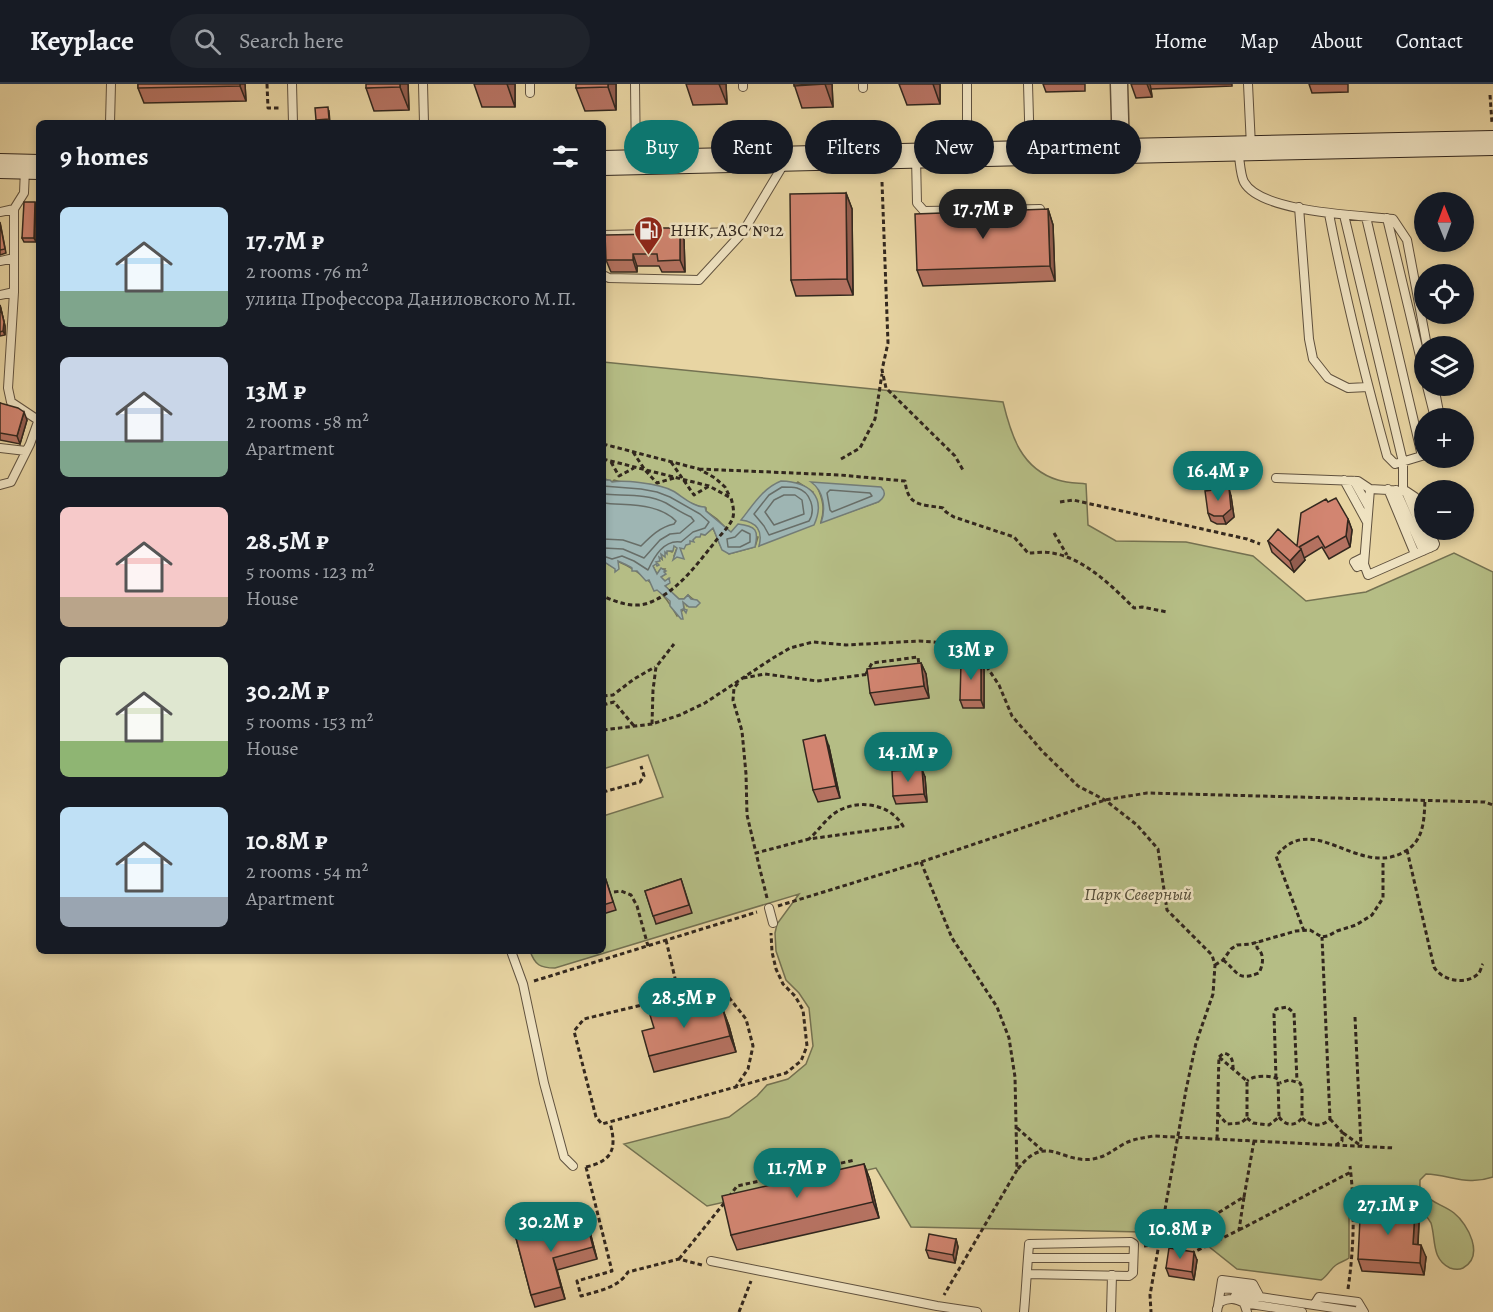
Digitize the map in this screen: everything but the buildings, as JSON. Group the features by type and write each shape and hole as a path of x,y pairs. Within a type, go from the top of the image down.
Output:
{"main road":[{"path":"1141,151 1492,135"},
{"path":"793,160 914,157"},
{"path":"606,163 624,162"},
{"path":"0,166 32,167"}],"street":[{"path":"1119,84 1120,120"}],"lane":[{"path":"110,120 111,84"},
{"path":"292,84 293,120"},
{"path":"423,84 424,120"},
{"path":"635,84 635,120"},
{"path":"967,84 967,120"},
{"path":"1028,84 1029,120"},
{"path":"1248,84 1244,182 1260,197 1299,207 1329,214 1393,219 1407,240 1425,336"},
{"path":"32,167 24,193 14,209 14,292 11,345 4,389 11,402 36,417"},
{"path":"606,276 699,280 743,232 778,174"},
{"path":"916,174 917,203 924,212 1047,209"},
{"path":"1299,207 1309,339 1313,359 1328,378 1348,388 1368,387"},
{"path":"0,212 14,209"},
{"path":"1329,214 1368,387 1387,456 1395,464 1414,458"},
{"path":"1344,215 1402,462 1398,490 1422,551"},
{"path":"1366,217 1414,414"},
{"path":"1387,218 1415,336"},
{"path":"606,235 743,232"},
{"path":"0,261 14,258"},
{"path":"0,295 14,292"},
{"path":"0,348 11,345"},
{"path":"0,485 11,482 36,426"},
{"path":"0,448 26,451"},
{"path":"1276,478 1354,481 1368,489 1398,490 1414,497"},
{"path":"1344,480 1367,523"},
{"path":"1354,481 1369,507"},
{"path":"1368,489 1369,507 1364,560 1368,575 1422,551 1435,544 1433,540"},
{"path":"1398,490 1422,551"},
{"path":"769,908 773,923"},
{"path":"512,954 523,984 544,1083 564,1157 573,1166"},
{"path":"1024,1312 1028,1258 1030,1244 1133,1242 1132,1275 1027,1274"},
{"path":"1028,1258 1133,1258"},
{"path":"711,1261 978,1312"},
{"path":"1111,1312 1112,1275"},
{"path":"1217,1310 1220,1292 1258,1294 1362,1312"},
{"path":"1314,1305 1319,1297 1358,1302 1362,1312"},
{"path":"1217,1310 1220,1302 1237,1299 1244,1303 1302,1312"},
{"path":"1244,1303 1247,1312"}],"path":[{"path":"267,84 268,108 292,107"},
{"path":"1490,95 1492,135"},
{"path":"841,459 860,448 875,419 888,343 882,182"},
{"path":"882,370 886,388 955,456 963,470"},
{"path":"606,445 699,469 840,475 904,481 909,497 915,503 943,508 950,514 1014,537 1028,553 1052,553 1076,562 1096,573 1134,608 1142,607 1167,612"},
{"path":"632,451 657,483 676,478"},
{"path":"607,460 620,476 635,467"},
{"path":"607,460 709,486 731,498"},
{"path":"670,462 694,495 709,486"},
{"path":"606,598 617,603 631,605 651,602 660,597 684,579 733,519 731,498 725,487 699,469"},
{"path":"1060,502 1073,500 1247,539 1260,544"},
{"path":"1054,533 1067,555"},
{"path":"606,730 652,724 680,715 705,703 790,648 813,642 846,645 919,641 946,643 968,651 985,663 999,685 1012,716 1043,752 1078,786 1105,800 1137,825 1158,849 1167,910 1212,955 1215,965 1213,994 1196,1043 1178,1137 1150,1296 1151,1312"},
{"path":"606,696 613,695 634,678 656,667 674,644"},
{"path":"866,674 872,663 918,657 919,668"},
{"path":"652,724 656,667"},
{"path":"769,908 747,815 746,774 741,731 733,700 734,688 741,679 765,674 817,681 876,673"},
{"path":"606,704 614,702 635,726"},
{"path":"606,791 640,782 644,776 641,766"},
{"path":"523,984 921,862 1105,800 1147,793 1485,802 1493,806"},
{"path":"1304,931 1276,856 1283,847 1296,840 1314,838 1368,858 1383,860 1413,847 1422,833 1425,800"},
{"path":"756,853 809,839 903,826 898,817 883,807 867,805 849,807 834,814 809,839"},
{"path":"1407,850 1434,967 1439,975 1451,980 1468,979 1479,973 1483,964"},
{"path":"1215,965 1237,945 1251,944 1310,930 1322,937 1328,936 1356,925 1372,915 1383,898 1383,860"},
{"path":"921,862 951,938 997,1008 1010,1038 1015,1077 1017,1170"},
{"path":"614,892 621,891 631,895 637,906 648,946"},
{"path":"735,1088 748,1069 753,1046 746,1019 727,995 708,988 584,1019 574,1031 596,1117 602,1124 735,1088 786,1072 801,1061 807,1046 803,1010 795,996 783,984 776,969 772,952 773,923"},
{"path":"1322,937 1329,1119 1361,1146"},
{"path":"666,940 679,995"},
{"path":"1257,942 1257,948"},
{"path":"1228,955 1232,972 1240,976 1259,973 1262,957 1260,950 1251,944"},
{"path":"1223,960 1229,964"},
{"path":"1279,1117 1274,1014 1276,1009 1287,1007 1294,1013 1297,1081 1302,1087 1302,1118"},
{"path":"1355,1017 1361,1146"},
{"path":"1219,1057 1220,1054 1227,1054 1232,1059 1233,1068"},
{"path":"1217,1139 1219,1057"},
{"path":"1219,1057 1248,1081"},
{"path":"1219,1070 1221,1066 1227,1064"},
{"path":"1276,1078 1252,1077 1248,1081 1247,1118 1252,1123 1269,1125 1279,1117"},
{"path":"1279,1085 1284,1080 1297,1081"},
{"path":"1218,1114 1227,1124 1241,1123 1247,1118"},
{"path":"1279,1117 1288,1124 1294,1124 1302,1118"},
{"path":"1302,1118 1311,1125 1320,1125 1329,1119"},
{"path":"598,1164 608,1158 613,1147 614,1138 610,1123"},
{"path":"1017,1128 1042,1150 1091,1159 1108,1155 1137,1138 1153,1136 1395,1148"},
{"path":"1335,1145 1341,1141 1342,1132"},
{"path":"1239,1230 1254,1141"},
{"path":"937,1306 1017,1170 1027,1157 1042,1150"},
{"path":"586,1167 612,1271 577,1281 581,1296 622,1281 628,1272 679,1258 738,1186 855,1160"},
{"path":"1346,1301 1353,1255 1353,1191 1350,1166"},
{"path":"1188,1255 1351,1172"},
{"path":"1134,1246 1159,1243 1244,1197"},
{"path":"740,1312 752,1279"}],"green space":[{"name":"Парк Северный","path":"606,362 1003,402 1014,438 1026,459 1035,468 1061,481 1086,484 1088,525 1116,541 1186,542 1253,556 1306,601 1366,592 1454,553 1493,572 1493,1177 1467,1180 1426,1174 1420,1180 1422,1192 1454,1213 1469,1232 1474,1248 1470,1263 1458,1269 1444,1264 1435,1248 1431,1223 1419,1209 1359,1207 1352,1212 1349,1217 1349,1258 1334,1267 1321,1280 1237,1269 1203,1242 1143,1232 911,1227 876,1168 707,1206 624,1144 729,1117 757,1096 767,1085 788,1079 806,1064 813,1046 809,1008 786,980 776,951 777,924 799,894 606,953 606,815 663,797 648,755 606,768 606,563 616,569 617,561 644,577 659,591 677,616 684,609 683,601 687,606 694,600 688,595 684,599 679,599 665,586 669,579 665,581 660,577 665,569 661,569 657,574 653,566 659,556 662,559 661,554 667,550 672,552 674,545 677,548 674,556 680,557 680,548 700,534 705,535 713,528 721,547 729,554 755,547 758,537 731,533 706,511 706,508 699,507 664,488 614,480 612,482 606,479","holes":["798,482 813,492 760,545 759,530 749,521","817,487 878,502 821,522 823,504"]},
{"name":"Парк Северный","path":"531,954 601,954 555,968 539,965"}],"water":[{"path":"606,480 667,488 692,503 705,507 706,511 731,532 738,524 749,526 755,530 757,537 755,547 729,554 722,550 713,528 705,535 701,534 700,537 696,537 694,542 690,541 684,549 680,548 684,559 677,557 673,560 677,548 674,546 673,551 667,551 667,554 665,552 665,557 661,554 662,559 659,557 660,561 656,562 659,565 653,566 657,574 661,568 666,571 664,572 666,574 661,577 665,581 669,578 670,583 665,586 679,599 684,599 688,595 700,603 696,607 689,607 683,602 684,609 687,610 686,613 683,609 681,610 683,619 670,606 670,601 657,590 654,591 649,580 646,581 637,571 632,571 631,567 618,561 619,569 615,572 615,569 606,563"},
{"path":"781,481 800,484 813,493 818,506 814,525 759,546 758,528 741,520 764,492"},
{"path":"811,482 881,487 884,495 878,502 821,523 823,501 819,490"}],"place":[{"name":"ННК, АЗС №12","path":"649,256"}]}
